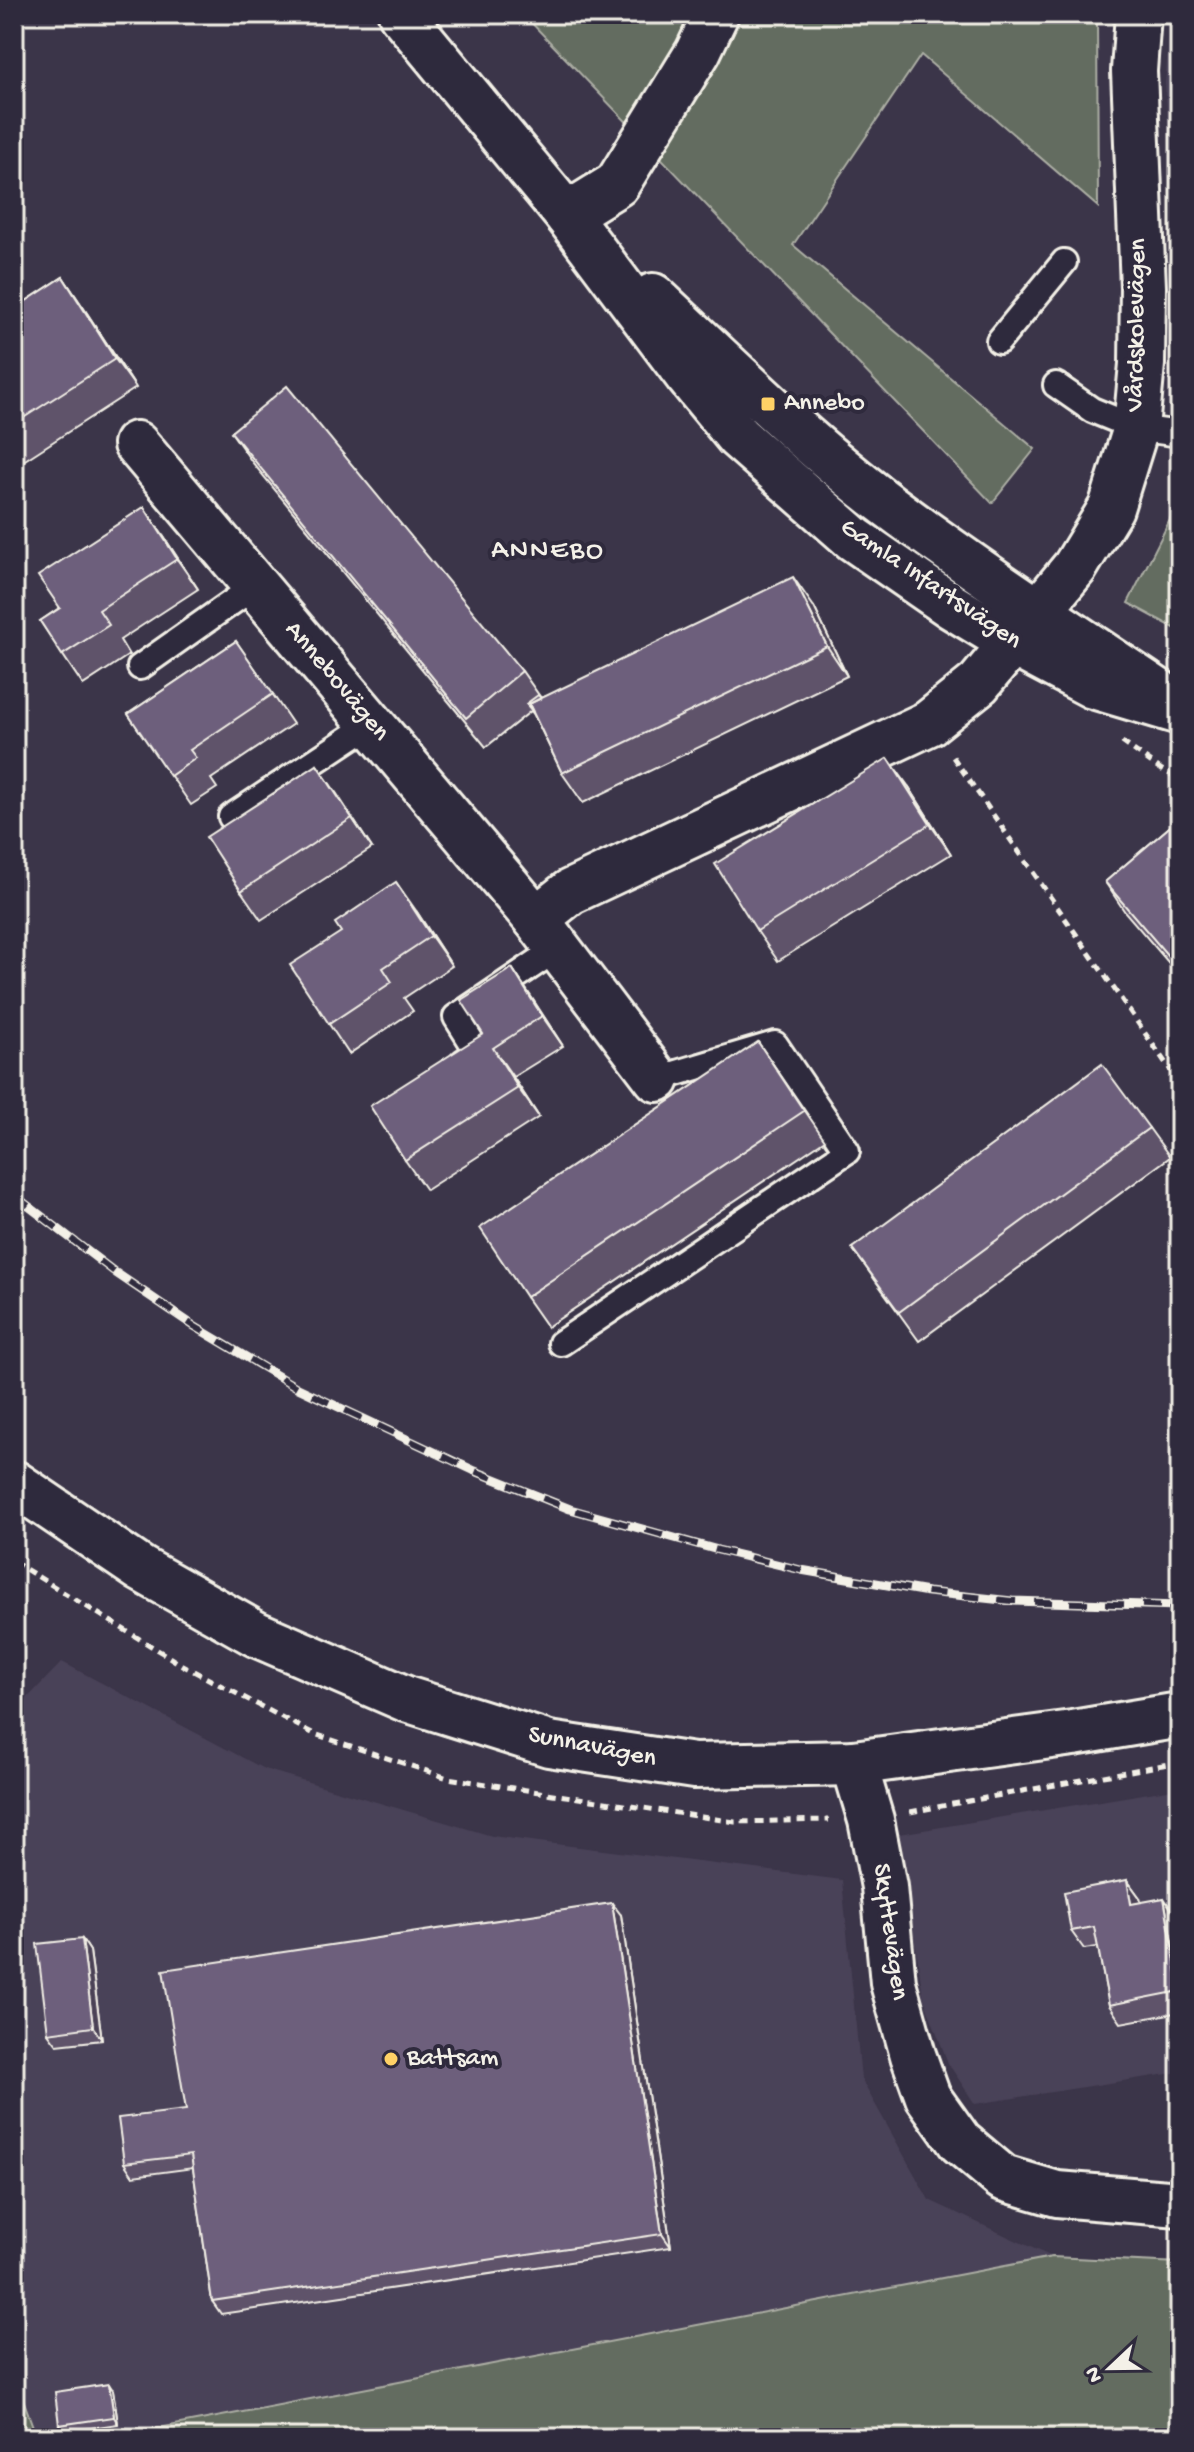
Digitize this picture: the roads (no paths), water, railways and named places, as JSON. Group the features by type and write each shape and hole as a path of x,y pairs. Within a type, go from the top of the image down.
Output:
{"street":[{"name":"Gamla Infartsvägen","path":"401,14 567,215 687,375 738,437 854,539 951,606 1026,627 1093,686 1180,709"},
{"path":"567,215 617,184 698,52 716,14"},
{"name":"Vårdskolevägen","path":"1026,627 1075,567 1111,508 1136,428 1142,364 1143,302 1134,71 1138,14"},
{"name":"Annebovägen","path":"136,444 547,934 657,1079"},
{"path":"547,934 570,892 929,723 979,683 1026,627"},
{"name":"Sunnavägen","path":"14,1483 141,1569 256,1634 406,1699 549,1744 694,1766 854,1763 1180,1715"},
{"name":"Skyttevägen","path":"854,1763 871,1820 884,1887 893,1983 913,2055 928,2097 960,2142 1003,2178 1057,2194 1180,2204"}],"lane":[{"path":"999,341 1064,262"},
{"path":"1056,385 1092,410 1136,428 1180,434"},
{"path":"140,667 255,586"},
{"path":"231,817 371,724"},
{"path":"442,1076 478,1052 456,1017 547,934"},
{"path":"561,1343 847,1151 775,1044 657,1079"}],"railway":[{"path":"14,1195 116,1273 194,1326 298,1388 475,1471 570,1509 801,1570 928,1592 1012,1601 1180,1606"}],"place":[{"name":"Annebo","path":"768,404"},
{"name":"Battsam","path":"391,2059"}],"district":[{"name":"ANNEBO","path":"548,551"}]}
